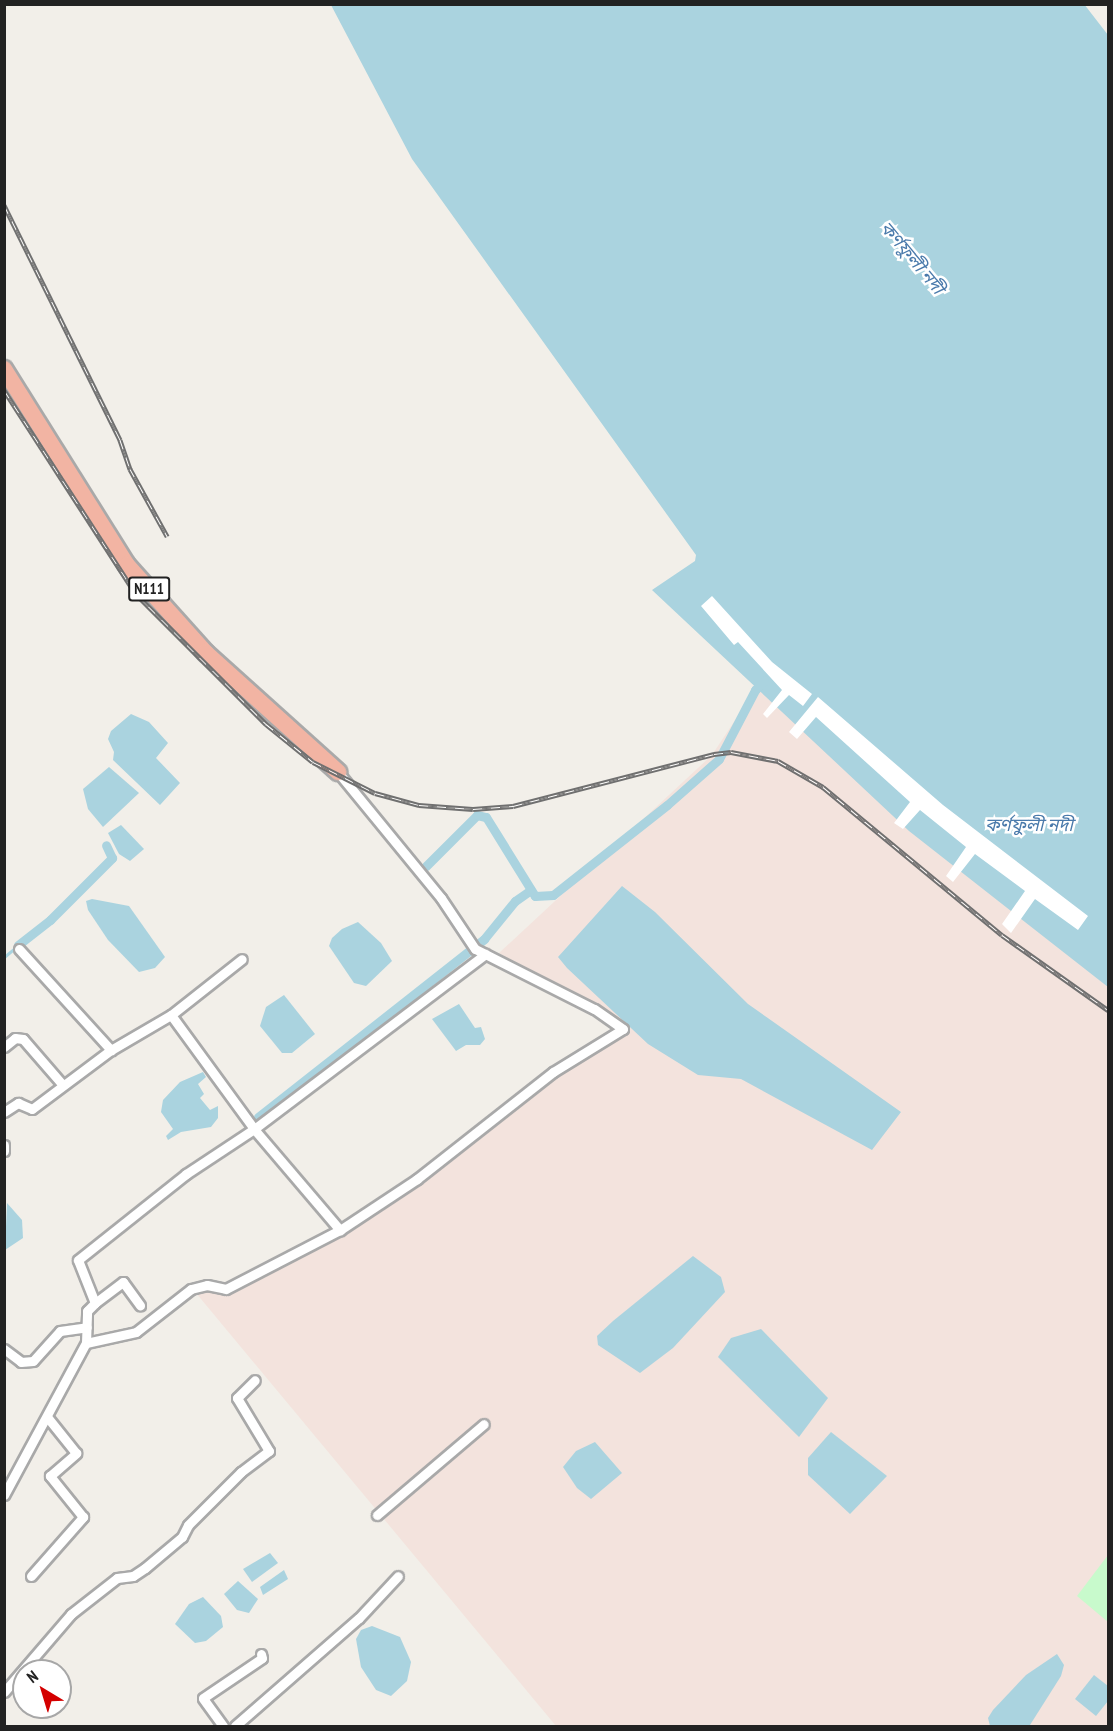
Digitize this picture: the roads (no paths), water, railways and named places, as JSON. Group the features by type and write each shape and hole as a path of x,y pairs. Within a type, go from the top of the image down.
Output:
{"highway":[{"name":"N111","path":"4,369 127,566 206,653 338,772"}],"street":[{"path":"86,1343 136,1332 191,1289 207,1285 226,1288 340,1230 417,1179 553,1072 623,1029 594,1010 473,947 441,898 338,772"},
{"path":"19,949 111,1050"},
{"path":"95,1303 78,1260 186,1174 254,1129 485,954"},
{"path":"4,1112 18,1104 32,1109 62,1084 111,1050 171,1015 242,959"},
{"path":"171,1015 254,1129 340,1230"},
{"path":"4,1047 19,1037 62,1084"},
{"path":"4,1145 4,1151"},
{"path":"4,1495 48,1418 86,1343 87,1311 123,1282 140,1305"},
{"path":"4,1349 21,1362 33,1361 60,1331 87,1327"},
{"path":"4,1692 71,1614 117,1578 133,1576 146,1568 182,1537 188,1525 241,1472 269,1451 237,1398 255,1380"},
{"path":"31,1576 83,1517 50,1476 76,1453 48,1418"},
{"path":"377,1515 484,1424"},
{"path":"235,1726 359,1618 398,1576"},
{"path":"223,1726 203,1698 262,1658 261,1654"}],"water":[{"name":"কর্ণফুলী নদী","path":"1084,4 1108,35 1108,987 909,831 652,590 695,561 696,555 412,159 331,5"},
{"path":"131,714 149,722 168,743 156,758 180,783 160,805 113,760 114,752 108,739 111,731"},
{"path":"109,767 139,793 103,827 88,809 83,789"},
{"path":"121,825 144,849 130,861 119,854 108,833"},
{"path":"622,886 655,912 748,1004 901,1112 872,1150 741,1079 698,1075 648,1044 567,968 558,957"},
{"path":"92,899 129,906 165,957 155,968 139,972 108,940 88,910 86,901"},
{"path":"358,922 381,943 392,961 366,986 354,983 329,946 332,938 342,929"},
{"path":"284,995 315,1034 292,1053 282,1053 260,1026 266,1007"},
{"path":"459,1004 475,1028 481,1027 485,1039 480,1045 466,1045 456,1051 432,1019"},
{"path":"203,1072 206,1077 198,1084 204,1094 200,1098 210,1110 218,1106 218,1118 211,1127 181,1132 168,1140 166,1136 173,1129 161,1112 163,1100 180,1082"},
{"path":"7,1203 22,1220 23,1238 5,1250"},
{"path":"693,1256 721,1277 725,1292 673,1348 640,1373 598,1345 597,1336 613,1321"},
{"path":"761,1329 828,1398 799,1437 718,1357 731,1338"},
{"path":"831,1432 887,1476 850,1514 808,1475 808,1458"},
{"path":"595,1442 622,1473 591,1499 577,1488 563,1467 576,1451"},
{"path":"270,1553 278,1563 252,1582 243,1569"},
{"path":"284,1570 288,1579 263,1595 260,1587"},
{"path":"238,1581 258,1599 249,1613 237,1610 224,1594"},
{"path":"203,1597 221,1616 223,1627 206,1641 195,1643 175,1624 189,1604"},
{"path":"372,1626 400,1637 411,1662 407,1681 391,1696 376,1690 361,1667 356,1639 361,1630"},
{"path":"1057,1654 1064,1665 1061,1676 1030,1725 990,1726 988,1718 993,1710 1026,1675"},
{"path":"1094,1675 1108,1686 1108,1701 1096,1716 1075,1699"}],"waterway":[{"path":"426,866 477,815 486,817 535,896 553,895 667,805 719,759 755,690 764,681"},
{"path":"18,945 50,920 112,858 106,845"},
{"path":"258,1117 484,939 515,901 531,890"},
{"path":"4,957 17,946"}],"railway":[{"path":"4,205 120,440 130,469 167,536"},
{"path":"4,390 136,594 266,724 313,762 375,793 419,805 473,809 513,806 714,754 731,752 778,761 823,787 1002,935 1108,1010"}]}
